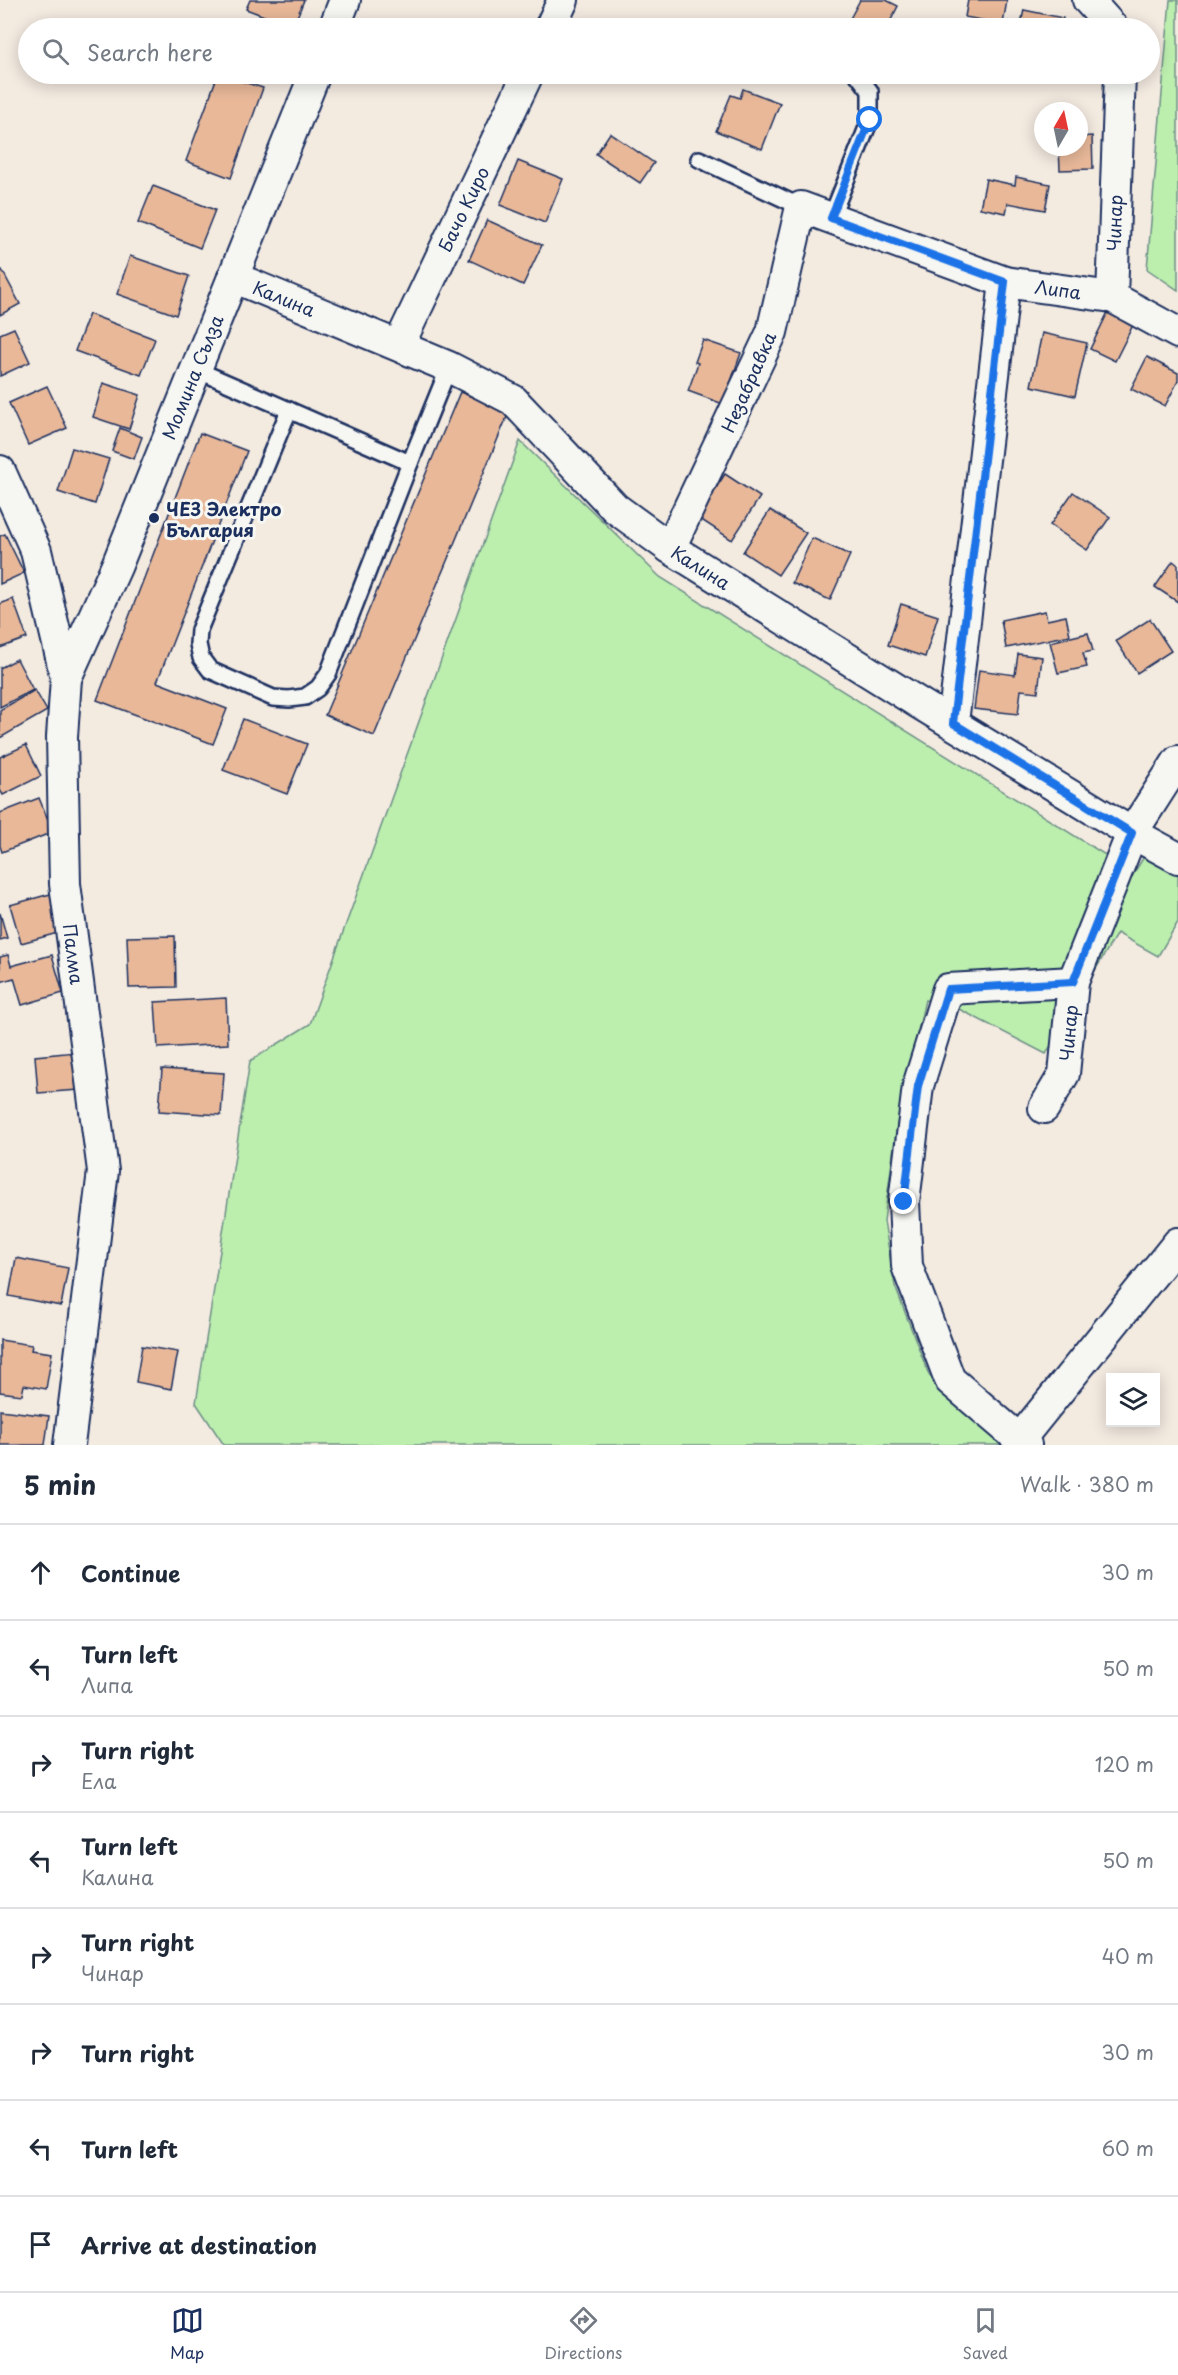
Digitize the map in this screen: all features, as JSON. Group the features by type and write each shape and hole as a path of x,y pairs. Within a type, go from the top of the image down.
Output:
{"street":[{"path":"338,18 345,0"},
{"path":"555,18 563,0"},
{"path":"1088,0 1104,18"},
{"name":"Момина Сълза","path":"66,678 117,565 311,84"},
{"name":"Бачо Киро","path":"399,345 523,84"},
{"name":"Чинар","path":"1112,297 1120,84"},
{"name":"Липа","path":"801,207 1005,282 1112,297"},
{"name":"Незабравка","path":"670,548 772,332 801,207"},
{"name":"Калина","path":"232,277 399,345 449,367 513,400 615,508 670,548 1132,833 1178,858"},
{"path":"953,723 1005,282"},
{"path":"1112,297 1178,333"},
{"name":"Палма","path":"0,471 36,550 66,678 62,737 65,884 103,1171 69,1445"},
{"name":"Чинар","path":"1044,1108 1064,1074 1073,982 1132,833 1178,761"},
{"path":"1073,982 948,989 918,1086 904,1202 907,1266 950,1380 1023,1442 1178,1243"}],"lane":[{"path":"831,218 870,120 870,91 865,84"},
{"path":"699,159 801,207"},
{"path":"289,410 199,630 198,644 201,658 210,670 273,698 289,699 305,697 318,688 328,674 449,367"},
{"path":"195,369 410,463"}],"green space":[{"path":"1170,0 1178,0 1178,290 1147,269"},
{"path":"520,441 660,577 1134,873 1145,855 1178,874 1178,922 1158,956 1117,933 1046,1054 959,1009 925,1000 897,1124 884,1221 895,1286 929,1375 1005,1445 224,1445 196,1403 250,1061 310,1024"}],"building":[{"path":"250,0 304,0 297,18 270,18 246,9"},
{"path":"860,0 886,0 898,6 892,18 850,18"},
{"path":"968,0 1007,0 1004,18 965,17"},
{"path":"1024,10 1063,18 1022,18"},
{"path":"214,84 250,84 263,88 231,178 186,161"},
{"path":"743,89 780,103 762,149 716,131 731,95 740,98"},
{"path":"610,133 654,163 640,183 596,154"},
{"path":"1088,136 1092,136 1093,169 1060,170 1059,156 1088,156"},
{"path":"518,161 563,179 545,223 500,205"},
{"path":"1016,177 1050,184 1045,210 1008,203 1006,213 980,208 986,179 1015,185"},
{"path":"153,186 215,210 200,248 138,223"},
{"path":"487,220 542,245 523,285 469,260"},
{"path":"130,256 189,276 176,315 117,294"},
{"path":"2,270 20,304 0,315 0,272"},
{"path":"1110,308 1135,321 1115,361 1090,349"},
{"path":"89,314 155,339 141,375 75,351"},
{"path":"14,328 30,362 0,376 0,334"},
{"path":"1042,333 1087,343 1075,396 1031,386"},
{"path":"703,340 741,353 723,404 688,391"},
{"path":"1147,357 1178,373 1178,381 1165,406 1131,389"},
{"path":"103,383 140,395 129,429 93,417"},
{"path":"47,386 67,428 28,445 9,403"},
{"path":"460,392 509,412 374,736 325,715"},
{"path":"120,428 142,437 134,459 112,451"},
{"path":"200,433 247,451 157,682 227,709 213,744 97,700"},
{"path":"72,448 109,459 95,504 58,492"},
{"path":"725,474 760,497 732,540 697,517"},
{"path":"1073,492 1110,517 1087,550 1050,525"},
{"path":"770,510 806,533 778,575 743,552"},
{"path":"5,534 24,573 0,584 0,536"},
{"path":"812,538 850,555 830,600 792,583"},
{"path":"1173,561 1178,565 1178,602 1155,587"},
{"path":"13,599 27,638 0,648 0,604"},
{"path":"901,604 938,616 925,657 888,645"},
{"path":"1045,611 1047,620 1066,616 1070,635 1006,648 1001,620"},
{"path":"1150,619 1171,651 1137,673 1116,641"},
{"path":"1088,633 1093,651 1083,653 1087,667 1058,673 1050,642"},
{"path":"1018,654 1042,657 1038,692 1021,690 1018,714 974,709 979,670 1015,675"},
{"path":"17,659 33,690 0,707 0,668"},
{"path":"35,690 47,711 0,738 0,710"},
{"path":"243,719 307,744 287,794 223,770"},
{"path":"26,745 41,776 3,795 0,790 0,757"},
{"path":"39,798 53,832 2,852 0,813"},
{"path":"54,893 65,931 21,943 10,905"},
{"path":"0,913 7,938 0,940"},
{"path":"175,936 176,987 129,988 127,937"},
{"path":"8,955 11,966 52,955 63,993 22,1005 14,978 0,982 0,957"},
{"path":"226,998 228,1044 158,1048 155,1002"},
{"path":"76,1052 79,1090 38,1093 35,1056"},
{"path":"162,1069 224,1073 221,1115 159,1111"},
{"path":"16,1258 68,1268 61,1306 9,1296"},
{"path":"0,1340 32,1345 31,1350 52,1353 46,1389 24,1385 22,1395 0,1392"},
{"path":"142,1346 178,1352 171,1389 136,1382"},
{"path":"0,1410 49,1416 45,1445 0,1445"}],"place":[{"name":"ЧЕЗ Электро България","path":"154,518"}],"route":[{"path":"870,120 831,218 1005,282 953,723 1132,833 1073,982 948,989 918,1086 904,1202"}]}
